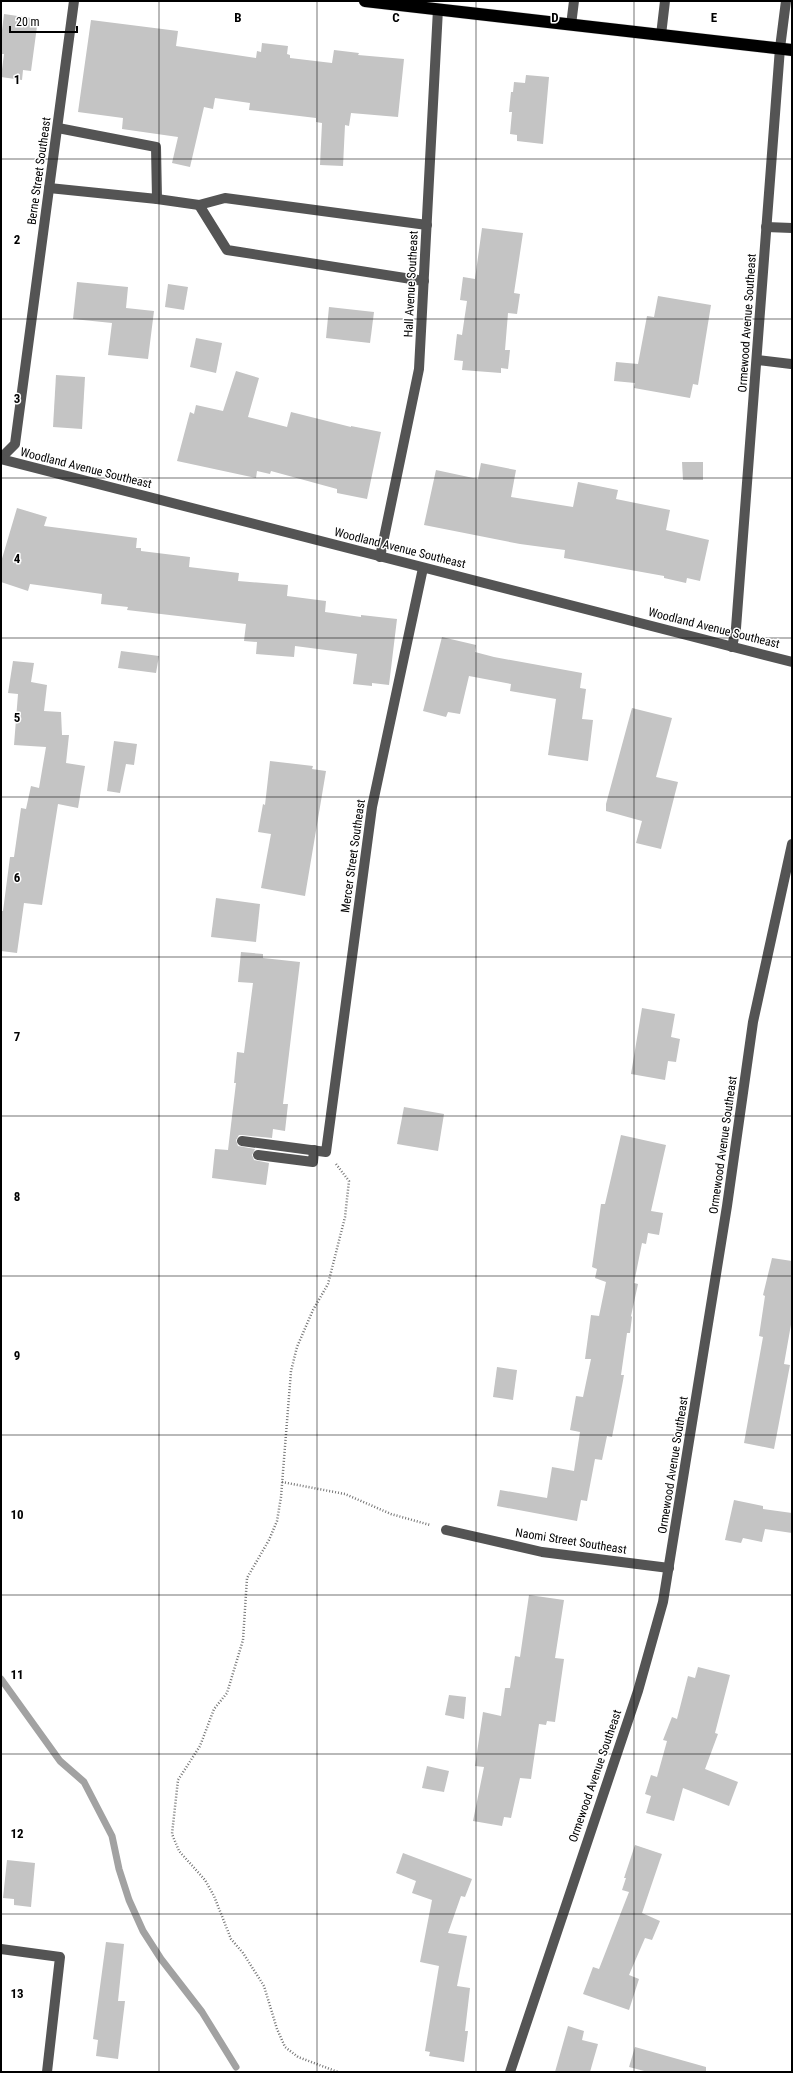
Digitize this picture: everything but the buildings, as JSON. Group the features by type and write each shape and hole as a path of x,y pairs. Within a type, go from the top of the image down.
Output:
{"highway":[{"path":"365,1 786,49"}],"street":[{"name":"Berne Street Southeast","path":"1,459 15,444 74,1"},
{"path":"571,25 574,1"},
{"path":"661,35 664,1"},
{"name":"Ormewood Avenue Southeast","path":"732,647 736,628 766,227 786,49 786,1"},
{"name":"Hall Avenue Southeast","path":"380,557 419,369 438,9"},
{"path":"58,128 156,147 157,199"},
{"path":"50,188 199,204 225,198 389,222 427,225"},
{"path":"199,204 227,250 424,281"},
{"path":"766,227 792,228"},
{"path":"757,360 791,364"},
{"name":"Woodland Avenue Southeast","path":"1,459 792,662"},
{"name":"Mercer Street Southeast","path":"326,1152 372,807 423,568"},
{"name":"Ormewood Avenue Southeast","path":"510,2072 638,1691 663,1602 727,1206 753,1022 792,844"},
{"path":"242,1141 326,1152"},
{"path":"258,1155 313,1162 314,1150"},
{"name":"Naomi Street Southeast","path":"446,1530 542,1552 669,1568"},
{"path":"1,1949 60,1957 47,2072"}],"path":[{"path":"326,1152 349,1181 345,1217 328,1284 297,1347 291,1371 282,1482 276,1521 269,1540 247,1578 243,1640 227,1692 214,1709 200,1746 178,1780 172,1834 179,1851 205,1880 214,1896 232,1939 264,1986 277,2029 285,2047 298,2056 338,2072"},
{"path":"282,1482 345,1494 391,1514 446,1530"}],"waterway":[{"path":"1,1679 60,1761 84,1782 112,1836 119,1869 129,1900 143,1931 161,1959 202,2012 236,2067"}]}
